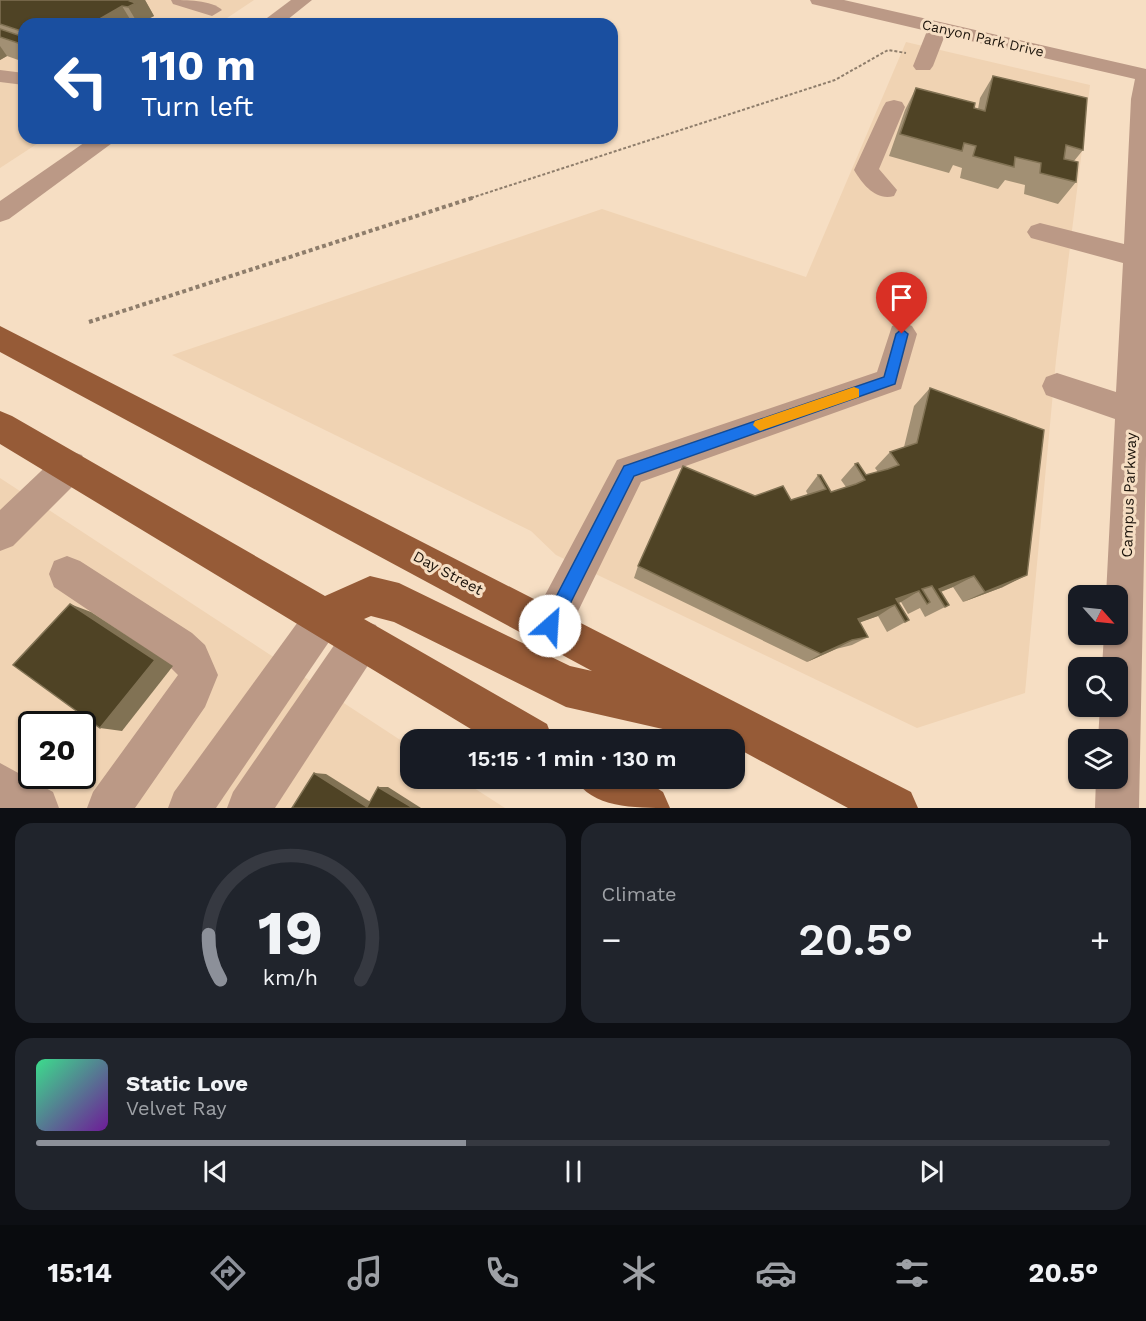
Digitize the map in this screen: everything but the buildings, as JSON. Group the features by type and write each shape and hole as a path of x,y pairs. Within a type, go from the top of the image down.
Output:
{"main road":[{"name":"Day Street","path":"0,338 895,808"},
{"path":"0,426 513,729"},
{"path":"324,617 370,596 399,603 566,686 729,722"},
{"path":"615,789 647,808"}],"street":[{"path":"180,0 212,10"},
{"name":"Canyon Park Drive","path":"819,0 1146,75"},
{"path":"277,18 299,1"},
{"path":"925,62 938,27"},
{"name":"Campus Parkway","path":"1117,808 1136,611 1138,454 1132,411 1139,258 1142,99 1146,75"},
{"path":"0,76 18,78"},
{"path":"885,190 866,170 894,107"},
{"path":"0,213 98,144"},
{"path":"1040,232 1139,258"},
{"path":"550,626 629,471 890,380 902,334"},
{"path":"1057,386 1132,411"},
{"path":"0,534 69,466"},
{"path":"67,574 178,647 191,659 198,675 191,693 172,722 109,808"},
{"path":"190,808 324,617"},
{"path":"249,808 362,639"},
{"path":"0,785 37,808"}],"path":[{"path":"89,322 835,80 888,50 925,62"}],"shaded area":[{"path":"0,0 254,0 227,18 18,18 18,144 37,144 0,168"},
{"path":"906,42 1090,85 1056,360 1025,693 917,728 556,555 531,531 172,355 602,209 806,277"},
{"path":"0,478 400,740 400,789 476,789 505,808 0,808"}],"slow traffic":[{"path":"760,425 854,393"}],"route":[{"path":"550,626 629,471 890,380 902,334"}]}
